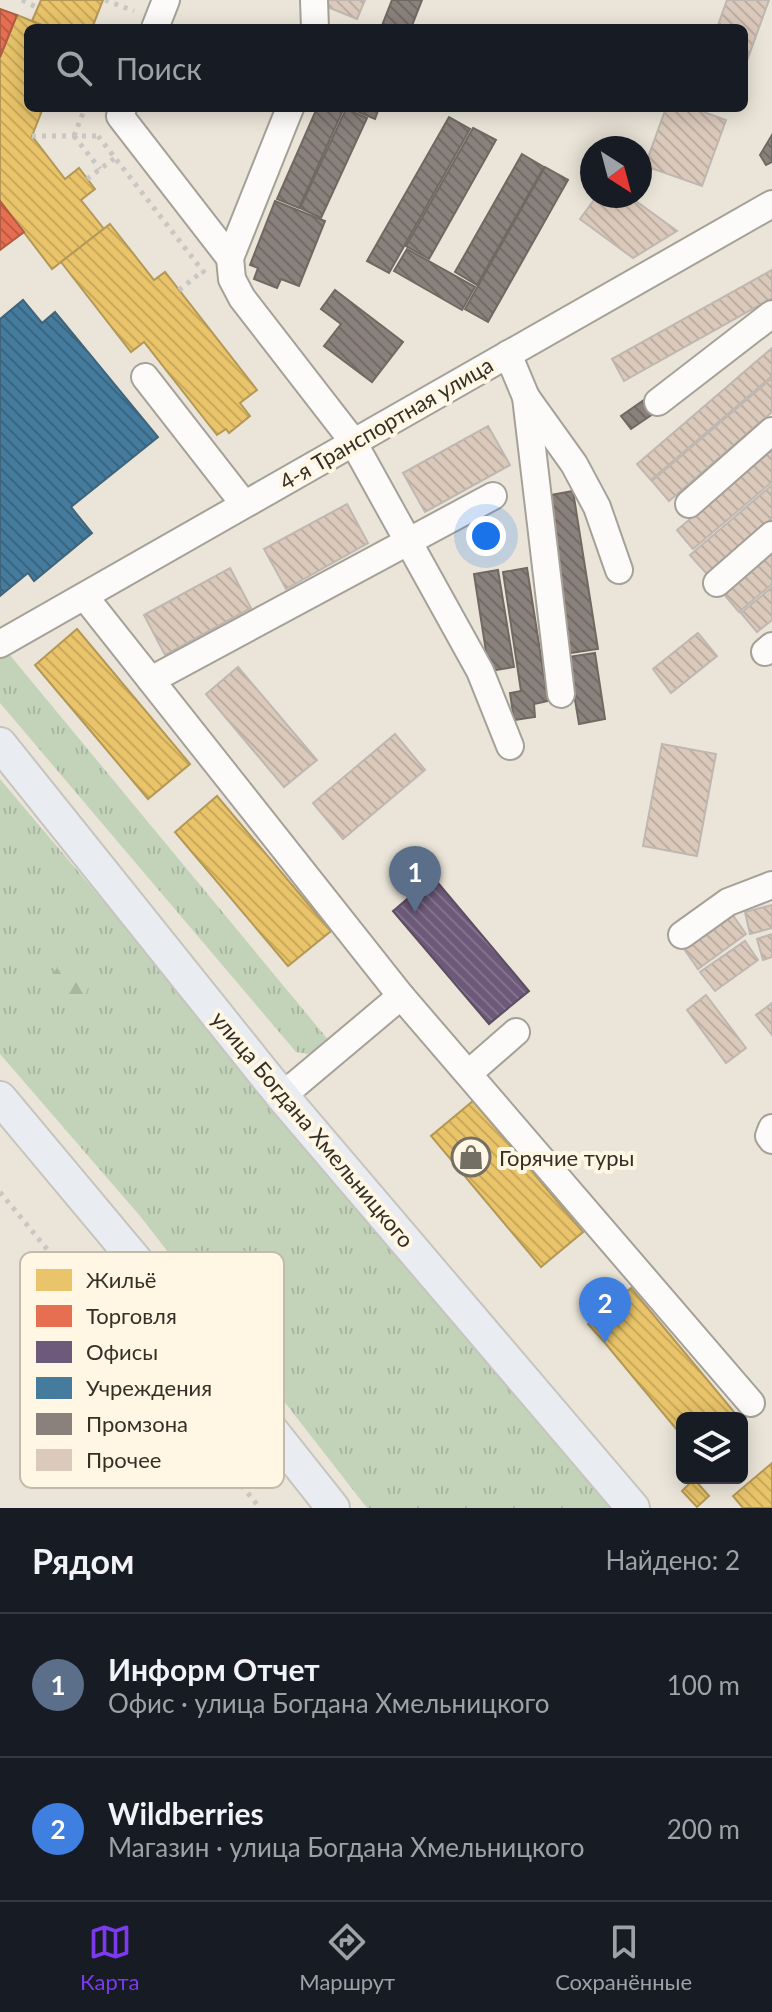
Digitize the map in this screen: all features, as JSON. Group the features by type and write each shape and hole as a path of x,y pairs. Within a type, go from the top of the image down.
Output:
{"main road":[{"name":"улица Богдана Хмельницкого","path":"0,744 282,1096 633,1508"},
{"path":"0,1098 129,1252"},
{"path":"284,1446 333,1508"}],"street":[{"path":"314,0 315,24"},
{"path":"122,112 120,116 230,258"},
{"path":"288,112 230,258 232,279 242,298 352,440 480,671 510,746"},
{"name":"4-я Транспортная улица","path":"0,644 352,440 772,204"},
{"path":"658,402 772,314"},
{"path":"508,354 526,397 586,485 619,570"},
{"path":"145,377 244,504"},
{"path":"526,397 561,694"},
{"path":"689,504 772,431"},
{"path":"151,680 493,496"},
{"path":"717,583 772,535"},
{"path":"85,597 401,996 751,1403"},
{"path":"682,935 728,902 772,885"},
{"path":"282,1096 401,996"},
{"path":"469,1073 516,1032"},
{"path":"772,1128 769,1136 772,1140"}],"path":[{"path":"22,0 38,8"},
{"path":"105,0 156,15"},
{"path":"74,136 83,112"},
{"path":"32,136 98,136"},
{"path":"74,136 100,169"},
{"path":"87,179 115,158"},
{"path":"179,290 203,271"},
{"path":"0,1192 49,1252"},
{"path":"244,1488 260,1508"}],"green space":[{"path":"0,651 9,654 330,1042 308,1054 296,1052 0,703"},
{"path":"0,779 616,1508 367,1508 284,1401 284,1252 168,1252 0,1054"},
{"path":"65,957 86,969 91,980 85,996 95,1002 94,1007 82,1008 77,1001 62,1008 52,989 51,976"}],"building: Жильё":[{"path":"41,0 103,0 94,24 39,24 32,21"},
{"path":"17,15 39,24 24,24 24,112 41,112 32,136 65,179 79,168 95,189 81,200 104,229 52,269 0,201 0,57"},
{"path":"110,224 154,280 165,272 257,390 240,403 250,416 229,433 226,429 217,435 144,342 131,352 61,262"},
{"path":"77,629 190,764 148,799 35,665"},
{"path":"217,796 331,931 288,966 175,832"},
{"path":"473,1101 583,1232 541,1267 431,1136"},
{"path":"631,1288 734,1412 676,1412 676,1429 588,1324"},
{"path":"772,1463 772,1508 743,1508 733,1496"},
{"path":"689,1484 698,1484 709,1496 697,1507 682,1491"}],"building: Торговля":[{"path":"0,9 17,15 0,57"},
{"path":"0,201 24,232 0,250"}],"building: Офисы":[{"path":"433,877 529,991 489,1024 393,911"}],"building: Учреждения":[{"path":"23,300 42,323 55,312 158,437 71,507 92,533 34,581 28,573 0,596 0,319"}],"building: Промзона":[{"path":"392,0 422,0 413,24 383,24"},
{"path":"315,112 342,112 299,208 277,199"},
{"path":"345,112 367,118 321,218 300,208"},
{"path":"358,112 378,112 375,119"},
{"path":"449,117 470,129 389,273 367,261"},
{"path":"473,128 496,140 429,259 406,246"},
{"path":"772,135 772,162 766,165 760,155"},
{"path":"522,154 544,167 477,285 455,272"},
{"path":"545,167 568,180 488,322 465,309"},
{"path":"275,201 325,221 299,286 281,279 277,288 254,279 258,268 250,265"},
{"path":"407,249 475,287 462,310 394,271"},
{"path":"335,290 403,342 372,382 324,346 341,324 321,309"},
{"path":"644,400 653,414 631,429 621,416"},
{"path":"573,491 598,649 570,653 545,496"},
{"path":"527,568 548,701 534,704 535,717 514,720 510,693 521,691 503,572"},
{"path":"498,570 514,667 489,671 474,574"},
{"path":"595,653 605,719 579,724 568,657"}],"building: Прочее":[{"path":"321,0 365,0 357,19 320,4"},
{"path":"727,0 769,0 748,58 748,24 718,24"},
{"path":"665,112 704,112 726,120 702,186 652,168 652,147"},
{"path":"588,208 645,208 677,231 633,258 580,219"},
{"path":"772,270 772,298 624,381 612,359"},
{"path":"772,348 772,376 651,480 637,464"},
{"path":"772,378 772,412 669,501 652,481"},
{"path":"488,426 510,465 425,512 403,473"},
{"path":"772,450 772,482 693,549 677,530"},
{"path":"772,485 772,518 707,574 690,555"},
{"path":"347,504 368,543 286,589 264,549"},
{"path":"772,551 772,584 739,612 723,593"},
{"path":"230,568 251,608 165,655 144,615"},
{"path":"772,587 772,620 757,632 741,613"},
{"path":"698,633 717,656 671,693 653,669"},
{"path":"238,667 317,760 284,787 206,694"},
{"path":"395,734 425,770 343,839 313,803"},
{"path":"662,744 716,754 697,856 643,846"},
{"path":"772,905 772,928 750,934 745,912"},
{"path":"732,914 746,934 698,969 684,949"},
{"path":"772,934 772,957 763,960 757,939"},
{"path":"745,941 758,960 715,991 700,972"},
{"path":"706,995 746,1048 726,1063 687,1010"},
{"path":"772,1003 772,1035 756,1015"}],"place":[{"name":"Информ Отчет","path":"415,912"},
{"name":"Горячие туры","path":"471,1157"},
{"name":"Wildberries","path":"605,1343"}]}
